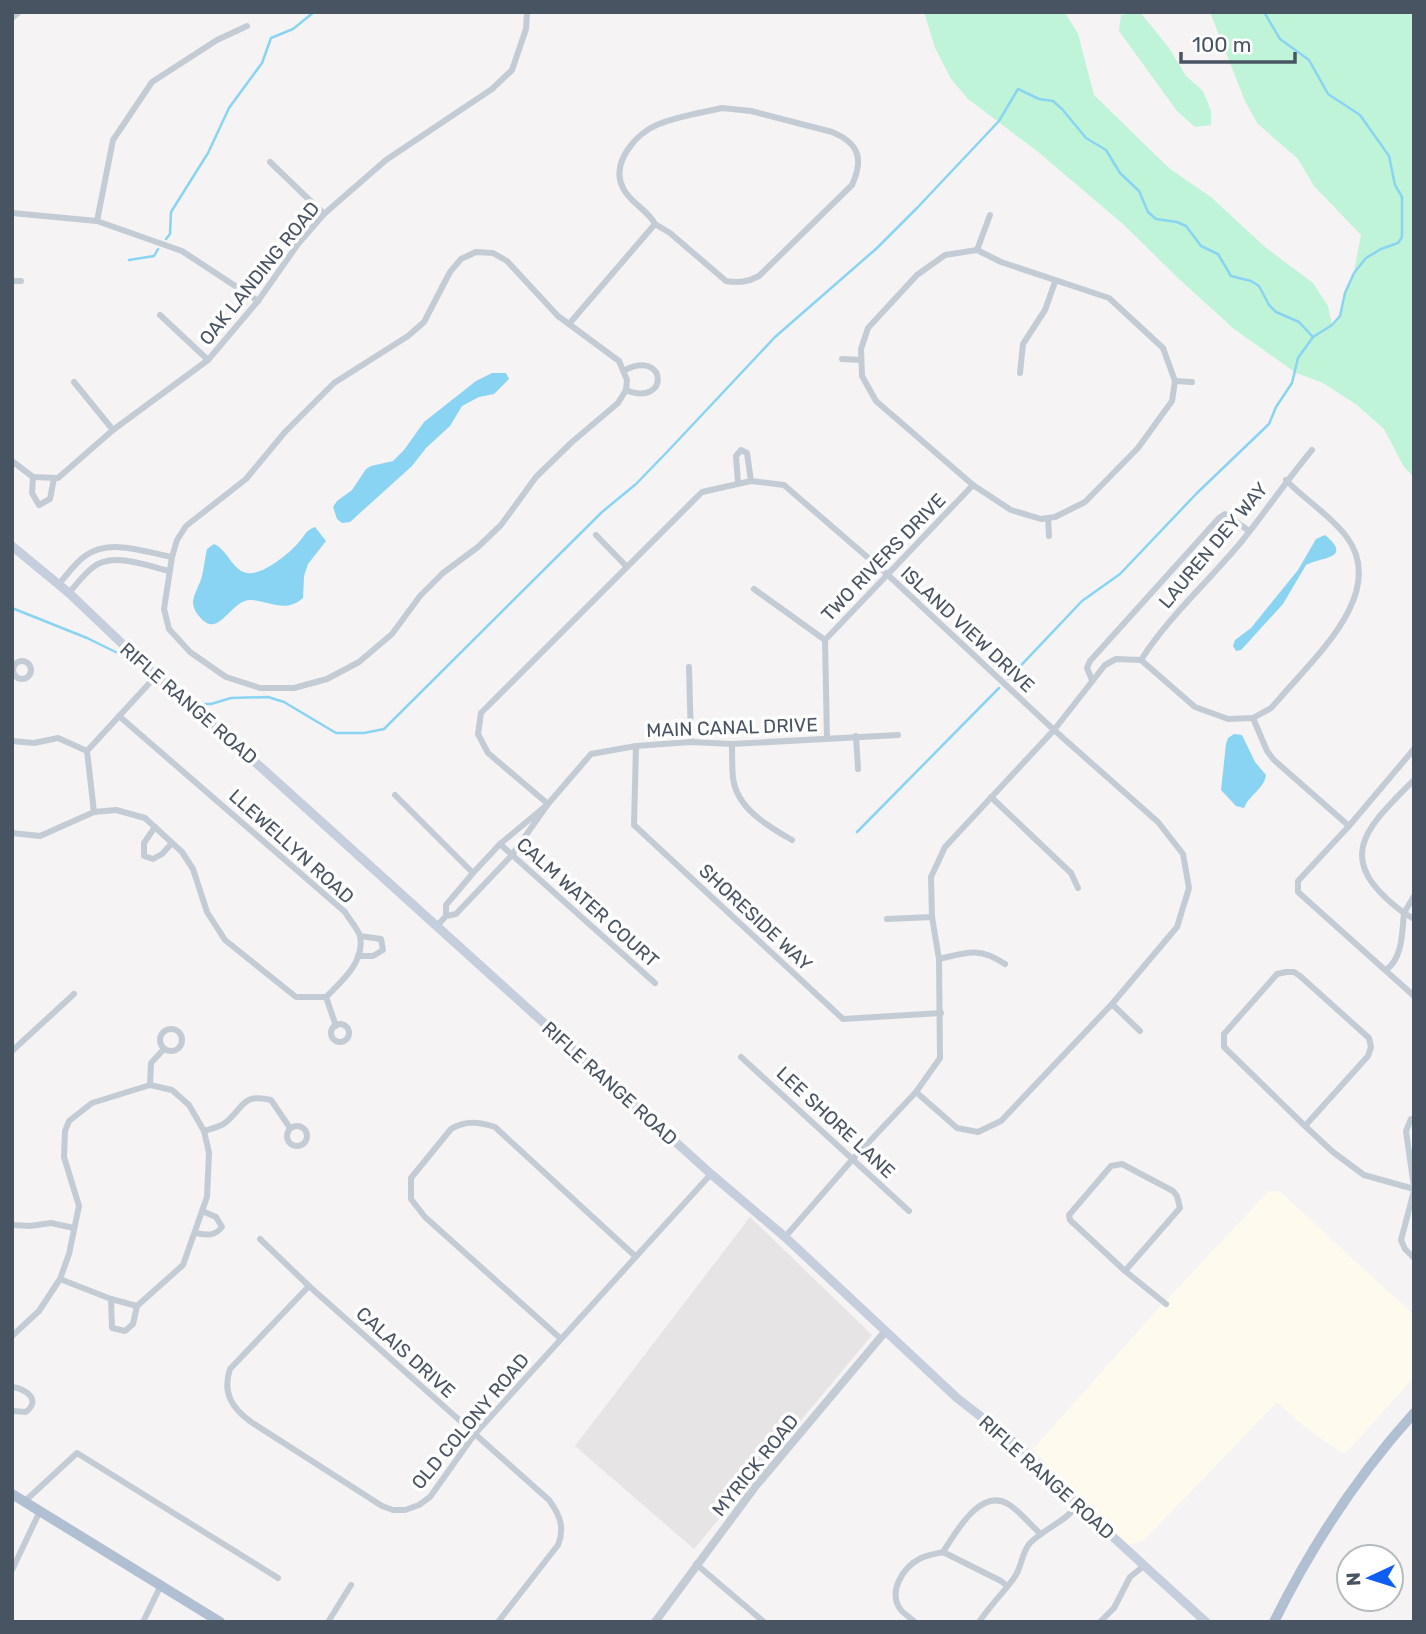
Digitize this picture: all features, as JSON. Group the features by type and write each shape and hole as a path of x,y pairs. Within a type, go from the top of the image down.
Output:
{"main road":[{"name":"RIFLE RANGE ROAD","path":"12,546 69,593 156,677 264,769 711,1174 785,1237 957,1398 1014,1443 1206,1622"},
{"path":"1274,1622 1313,1549 1363,1476 1414,1413"},
{"path":"12,1494 220,1622"}],"street":[{"path":"12,18 19,12"},
{"name":"OAK LANDING ROAD","path":"54,478 58,478 113,430 208,360 258,301 298,244 324,214 386,160 498,83 512,70 526,29 527,12"},
{"path":"97,221 113,140 152,82 217,40 247,26"},
{"path":"722,108 732,108 832,132 845,137 856,150 859,170 852,185 751,280 738,283 726,281 670,233 655,224 651,216 622,188 620,168 622,156 628,149 659,124 722,108"},
{"path":"270,162 324,214"},
{"path":"12,213 97,221 182,251 258,301"},
{"path":"977,250 990,215"},
{"path":"569,324 655,224"},
{"path":"977,250 1055,282 1109,298 1163,348 1175,380 1172,401 1138,448 1085,502 1041,519 1011,510 973,485 876,401 862,376 861,349 868,328 917,275 945,255 977,250"},
{"path":"476,252 493,253 507,261 535,293 569,324 620,361 625,370 626,390 618,403 536,477 501,525 478,547 443,573 420,596 392,634 359,662 327,679 294,688 260,688 226,677 190,652 169,629 164,609 172,557 177,540 186,526 246,479 285,432 334,383 408,335 424,321 450,272 461,259 476,252"},
{"path":"12,281 21,281"},
{"path":"1020,373 1023,344 1045,310 1055,282"},
{"path":"160,315 208,360"},
{"path":"842,359 861,360"},
{"path":"625,370 645,364 653,369 657,380 655,387 645,395 626,390"},
{"path":"1175,380 1192,382"},
{"path":"74,382 113,430"},
{"path":"738,483 736,456 741,450 747,453 751,481"},
{"name":"LAUREN DEY WAY","path":"1141,660 1155,639 1249,531 1286,480 1312,450"},
{"path":"12,461 33,477 54,478 50,499 39,505 32,494 33,477"},
{"path":"785,1237 916,1092 940,1058 939,959 932,917 931,877 945,847 1054,730 1105,665 1116,659 1141,660 1195,707 1228,719 1253,718 1271,708 1343,623 1357,593 1356,552 1346,536 1286,480"},
{"name":"ISLAND VIEW DRIVE","path":"548,804 488,753 478,734 481,713 702,492 751,481 785,485 888,575 1054,730 1158,822 1183,855 1187,873 1189,888 1184,912 1177,927 1112,1004 1001,1121 978,1132 957,1128 916,1092"},
{"name":"TWO RIVERS DRIVE","path":"827,739 825,640 973,485"},
{"path":"1092,680 1087,668 1090,661 1219,518 1225,514 1249,531"},
{"path":"1048,518 1049,536"},
{"path":"596,535 627,567"},
{"path":"58,585 84,556 99,548 120,547 172,557"},
{"path":"69,593 92,567 103,561 119,560 170,571"},
{"path":"754,589 825,640"},
{"path":"12,656 19,662"},
{"path":"689,667 691,742"},
{"path":"94,812 87,751 156,677"},
{"name":"LLEWELLYN ROAD","path":"119,716 345,912 360,936 381,939 383,950 373,956 358,956"},
{"path":"1253,718 1267,751 1274,760 1349,826"},
{"name":"MAIN CANAL DRIVE","path":"437,926 446,916 456,914 512,855 548,804 591,754 636,746 691,742 732,744 898,735"},
{"path":"856,736 858,769"},
{"path":"12,741 34,743 58,738 87,751"},
{"path":"732,744 733,780 744,805 765,824 792,840"},
{"name":"SHORESIDE WAY","path":"636,746 634,825 843,1019 941,1013"},
{"path":"1414,748 1349,826 1298,881 1297,887 1298,892 1414,996"},
{"path":"1414,780 1375,819 1363,840 1362,859 1371,883 1380,895 1414,919"},
{"path":"396,795 474,873"},
{"path":"992,797 1071,873 1078,888"},
{"name":"MAIN CANAL DRIVE","path":"446,916 446,905 500,844 548,804"},
{"path":"12,833 40,836 94,812 116,810 145,818 182,852 193,869 206,912 225,940 296,997 326,997 358,960 360,936"},
{"path":"155,827 144,844 144,856 153,859 172,843"},
{"name":"CALM WATER COURT","path":"500,844 654,983"},
{"path":"1386,970 1393,965 1397,956 1404,913 1414,896"},
{"path":"887,919 932,917"},
{"path":"939,959 968,952 989,954 1005,964"},
{"path":"1305,1126 1368,1056 1371,1047 1369,1038 1300,975 1286,972 1278,974 1224,1034 1224,1047 1305,1126 1333,1152 1364,1175 1414,1189"},
{"path":"12,1051 74,994"},
{"path":"326,997 336,1026"},
{"path":"1112,1004 1140,1031"},
{"path":"150,1085 151,1063 164,1049"},
{"name":"LEE SHORE LANE","path":"741,1057 909,1211"},
{"path":"12,1336 39,1311 60,1279 74,1228 79,1206 64,1157 65,1131 69,1121 92,1103 150,1085 172,1090 189,1105 204,1131 209,1163 207,1197 183,1265 137,1306 133,1324 125,1331 112,1328 111,1299"},
{"path":"204,1131 224,1124 243,1101 257,1097 271,1100 290,1128"},
{"path":"1411,1119 1406,1131 1414,1189 1401,1240 1414,1258"},
{"path":"560,1338 425,1217 411,1199 411,1178 451,1129 472,1122 495,1127 635,1256"},
{"path":"1125,1271 1180,1208 1173,1191 1122,1164 1111,1166 1069,1215 1073,1225 1125,1271 1166,1304"},
{"name":"OLD COLONY ROAD","path":"309,1286 230,1369 226,1380 231,1404 238,1413 382,1506 405,1510 430,1497 474,1435 711,1174"},
{"path":"195,1233 209,1236 222,1227 216,1217 202,1211"},
{"path":"12,1225 51,1223 74,1228"},
{"name":"CALAIS DRIVE","path":"260,1239 558,1511 562,1535 558,1545 498,1622"},
{"path":"60,1279 137,1306"},
{"name":"MYRICK ROAD","path":"655,1622 755,1487 885,1332"},
{"path":"12,1387 28,1392 32,1404 26,1412 12,1411"},
{"path":"24,1502 77,1452 278,1578"},
{"path":"943,1552 959,1527 978,1506 995,1501 1007,1503 1041,1534"},
{"path":"979,1622 990,1604 1016,1576 1027,1547 1041,1534 1069,1516 1078,1505"},
{"path":"12,1570 40,1511"},
{"path":"915,1622 901,1610 895,1587 908,1566 923,1556 943,1552 982,1570 1007,1586"},
{"path":"696,1564 764,1622"},
{"path":"1100,1622 1114,1608 1130,1577 1145,1565"},
{"path":"143,1622 161,1584"},
{"path":"328,1622 351,1585"}],"shaded area":[{"path":"1269,1191 1279,1191 1414,1315 1414,1377 1346,1453 1340,1452 1301,1424 1277,1402 1144,1540 1128,1545 1033,1449 1156,1311"},
{"path":"750,1217 872,1335 694,1549 575,1446"}],"green space":[{"path":"924,12 1065,12 1078,34 1094,95 1170,169 1211,197 1265,247 1313,283 1328,306 1332,325 1340,316 1345,293 1354,272 1361,235 1314,186 1298,159 1257,123 1245,101 1210,12 1414,12 1414,477 1404,467 1384,429 1357,405 1323,383 1296,373 1234,329 1123,224 1037,151 968,99 951,79 935,48"},
{"path":"1140,12 1169,48 1186,76 1203,91 1211,111 1211,125 1195,127 1177,111 1119,31 1121,15"}],"water":[{"path":"492,373 506,373 509,379 494,394 479,397 462,406 450,426 426,448 412,466 350,522 342,523 337,519 333,507 352,490 366,469 393,461 424,422 476,381"},
{"path":"315,527 326,541 308,564 304,576 303,598 285,606 244,601 213,624 206,623 198,615 193,602 207,549 214,544 237,568 253,573 283,557"},
{"path":"1325,535 1333,543 1335,553 1306,565 1283,604 1241,650 1236,651 1233,646 1235,640 1251,628 1298,570 1316,539"},
{"path":"1234,734 1242,735 1255,762 1266,775 1244,808 1236,806 1221,790 1226,744 1228,738"}],"waterway":[{"path":"166,239 170,234 171,212 208,153 229,108 262,63 271,38 293,29 314,12"},
{"path":"1008,679 1082,601 1120,574 1197,493 1269,424 1276,407 1292,383 1298,358 1313,337 1332,325 1340,316 1345,293 1354,273 1366,258 1398,243 1402,237 1402,197 1395,185 1389,156 1360,115 1328,94 1309,60 1280,39 1264,12"},
{"path":"170,682 199,704 211,704 231,698 268,697 284,702 336,733 364,733 384,729 602,512 636,484 775,337 877,248 917,208 999,121 1018,89 1039,99 1053,101 1086,138 1106,150 1120,173 1139,191 1148,212 1156,219 1186,226 1201,246 1218,254 1231,276 1259,286 1276,312 1299,322 1313,337"},
{"path":"129,260 154,256 158,249"},
{"path":"12,608 87,638 134,661"},
{"path":"857,832 999,688"}]}
